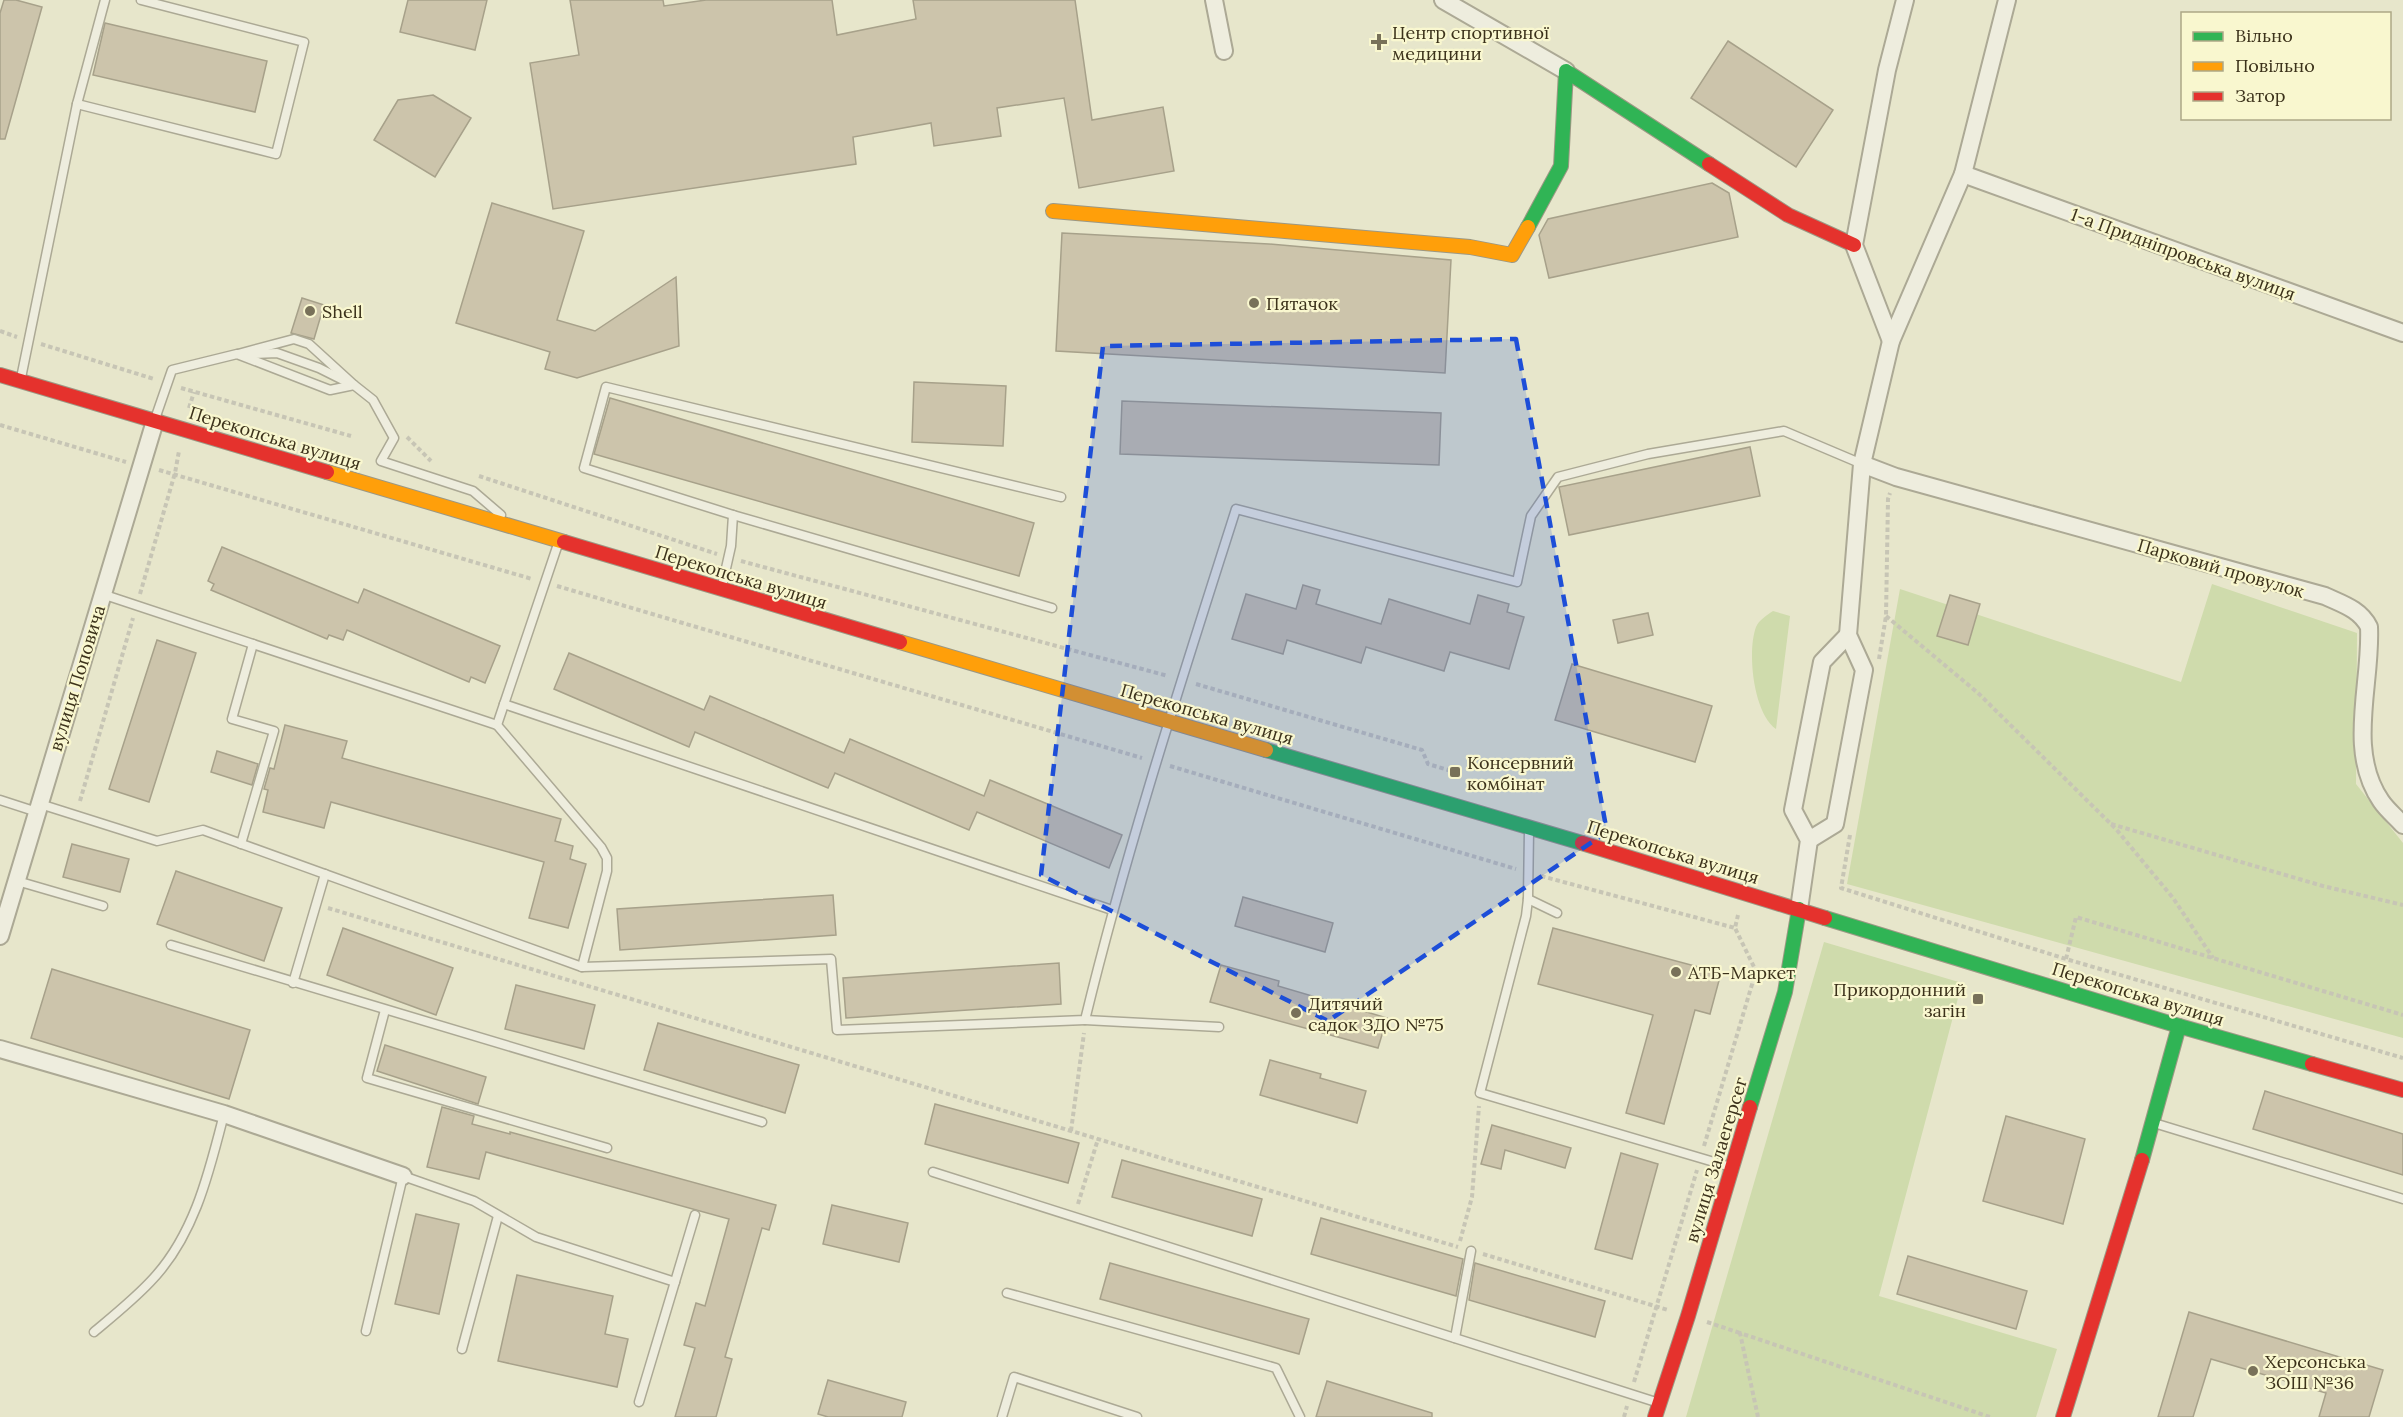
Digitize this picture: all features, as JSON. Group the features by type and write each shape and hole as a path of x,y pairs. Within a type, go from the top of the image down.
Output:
{"main road":[{"path":"1053,211 1470,247 1512,255 1560,166 1566,71 1788,215 1854,245"},
{"name":"Перекопська вулиця","path":"0,375 1529,827 2179,1026 2403,1090"},
{"name":"вулиця Залаегерсег","path":"1655,1417 1688,1316 1785,992 1799,909"},
{"path":"2064,1417 2153,1123 2179,1026"}],"street":[{"path":"1214,0 1224,51"},
{"path":"1443,0 1566,71"},
{"path":"1891,341 1854,245 1887,70 1905,0"},
{"path":"1809,840 1835,824 1864,670 1848,635 1862,464 1891,341 1963,174 2007,0"},
{"name":"1-а Придніпровська вулиця","path":"1963,174 2403,333"},
{"name":"вулиця Поповича","path":"0,936 154,421"},
{"name":"Парковий провулок","path":"1862,464 1896,477 2325,597 2364,616 2369,627 2370,642 2363,736 2365,759 2371,781 2381,801 2403,825"},
{"path":"1799,909 1809,840 1793,810 1822,662 1848,635"},
{"path":"0,1049 224,1114 403,1176"}],"lane":[{"path":"20,381 78,104 105,0"},
{"path":"78,104 276,154 304,42 141,0"},
{"path":"154,421 172,370 294,339 309,344 373,400 394,438 381,461 473,491 518,529"},
{"path":"237,354 277,353 319,368 354,385"},
{"path":"237,354 330,390 354,385"},
{"path":"1052,608 733,515 584,468 606,387 1060,497"},
{"path":"1085,1020 1112,910 1236,510 1517,582 1531,516 1558,477 1648,454 1784,431 1862,464"},
{"path":"721,590 728,558 733,515"},
{"path":"497,725 559,541"},
{"path":"102,594 497,725 601,847 607,858 607,871 582,968"},
{"path":"242,844 274,731 232,718 253,644"},
{"path":"504,704 1112,910"},
{"path":"0,800 76,814 157,840 203,830 582,968 831,959 837,1030 1085,1020 1219,1027"},
{"path":"1529,827 1526,916 1480,1093 1733,1168"},
{"path":"293,982 325,874"},
{"path":"17,881 103,906"},
{"path":"1528,899 1557,913"},
{"path":"171,945 762,1122"},
{"path":"385,1010 367,1078 607,1148"},
{"path":"94,1332 151,1281 181,1240 205,1187 224,1114"},
{"path":"2153,1123 2403,1199"},
{"path":"933,1172 1659,1403"},
{"path":"366,1331 403,1176 474,1201 536,1237 675,1282"},
{"path":"639,1402 695,1215"},
{"path":"462,1349 498,1216"},
{"path":"1455,1338 1471,1251"},
{"path":"1007,1293 1276,1368 1300,1417"},
{"path":"1002,1417 1014,1377 1137,1417"}],"path":[{"path":"0,332 351,436"},
{"path":"0,425 140,466 175,473 1240,785 1528,872 1735,928 1739,913"},
{"path":"404,434 432,461"},
{"path":"76,814 175,473"},
{"path":"472,474 728,558 1182,680 1422,750 1428,764 1455,772"},
{"path":"1896,477 1888,499 1886,616 1978,693 2110,824 2173,898 2213,958"},
{"path":"2110,824 2323,886 2403,905"},
{"path":"1841,888 2066,959 2403,1058"},
{"path":"316,905 1688,1316 1990,1417"},
{"path":"2066,959 2076,916 2403,1015"},
{"path":"1071,1131 1085,1020"},
{"path":"1458,1247 1472,1197 1480,1093"},
{"path":"1074,1216 1098,1139"},
{"path":"1740,1333 1758,1417"}],"highlighted area":[{"path":"1516,339 1607,832 1328,1021 1041,875 1103,346"}],"green space":[{"path":"2212,584 2357,633 2356,784 2403,843 2403,1038 1847,884 1900,589 2181,682"},
{"path":"1773,611 1790,616 1776,729 1762,710 1752,666 1753,638 1756,627"},
{"path":"1824,942 1962,983 1879,1296 2057,1349 2036,1417 1686,1417"}],"building":[{"path":"4,0 16,0 42,7 5,139 0,139 0,13"},
{"path":"408,0 487,0 475,50 400,32"},
{"path":"570,0 663,0 664,6 706,0 832,0 837,35 916,19 913,0 1075,0 1092,120 1163,107 1174,171 1079,188 1064,98 997,108 1001,136 934,146 931,123 853,137 856,164 553,209 530,63 579,55"},
{"path":"105,23 267,61 255,112 93,75"},
{"path":"1728,41 1833,110 1796,167 1691,98"},
{"path":"433,95 471,118 435,177 374,140 398,100"},
{"path":"1712,183 1729,193 1738,237 1549,278 1539,235 1548,219"},
{"path":"492,203 584,231 557,320 595,331 676,277 679,346 577,378 545,369 550,352 456,323"},
{"name":"Пятачок","path":"1062,233 1269,244 1451,260 1445,373 1056,351"},
{"path":"302,298 324,305 314,339 291,333"},
{"path":"914,382 1006,386 1003,446 912,442"},
{"path":"610,398 1034,523 1019,576 594,454"},
{"path":"1122,401 1441,413 1439,465 1120,454"},
{"path":"1750,447 1760,496 1569,535 1559,487"},
{"path":"222,547 358,603 364,589 500,646 485,683 471,677 469,682 347,630 343,640 329,635 327,639 211,590 214,584 208,581"},
{"path":"1303,585 1320,590 1316,604 1381,624 1389,599 1470,624 1478,595 1509,604 1507,612 1524,617 1509,669 1450,652 1444,671 1366,647 1361,663 1287,640 1283,654 1232,639 1246,594 1296,609"},
{"path":"1950,595 1980,604 1968,645 1937,636"},
{"path":"1648,613 1653,635 1618,643 1613,620"},
{"path":"157,640 196,653 149,802 109,789"},
{"path":"569,653 704,710 710,696 844,753 850,739 984,796 990,780 1122,835 1109,868 977,812 969,830 835,773 828,788 695,732 689,747 554,689"},
{"path":"1572,664 1712,706 1695,762 1555,720"},
{"path":"285,725 347,741 342,758 561,819 555,841 573,846 570,859 586,864 568,928 529,918 544,862 331,802 324,828 263,812 268,790 264,789 270,768 274,769"},
{"path":"217,751 258,764 252,785 211,772"},
{"path":"72,844 129,859 120,892 63,877"},
{"path":"176,871 282,908 264,961 157,924"},
{"path":"833,895 836,935 620,950 617,909"},
{"path":"1243,897 1333,923 1325,952 1235,926"},
{"path":"343,928 453,968 436,1015 327,975"},
{"path":"1553,928 1721,973 1710,1014 1695,1010 1664,1124 1626,1113 1653,1015 1538,984"},
{"path":"1059,963 1061,1004 846,1018 843,978"},
{"path":"1221,965 1279,981 1278,986 1387,1018 1378,1048 1210,1002"},
{"path":"52,969 250,1030 229,1099 31,1038"},
{"path":"516,985 595,1005 584,1049 505,1029"},
{"path":"658,1023 799,1065 785,1113 644,1070"},
{"path":"385,1045 486,1077 478,1104 377,1071"},
{"path":"1270,1060 1321,1074 1320,1078 1366,1091 1357,1123 1260,1095"},
{"path":"2265,1091 2403,1134 2403,1175 2253,1129"},
{"path":"935,1104 1079,1143 1068,1183 925,1144"},
{"path":"442,1107 474,1116 472,1124 510,1134 510,1132 776,1205 769,1230 762,1228 725,1357 732,1359 716,1417 675,1417 695,1348 684,1345 696,1303 705,1306 729,1219 486,1152 479,1179 427,1167"},
{"path":"2006,1116 2085,1139 2063,1224 1983,1201"},
{"path":"1492,1125 1571,1148 1565,1168 1505,1150 1501,1169 1481,1164"},
{"path":"1621,1153 1658,1164 1632,1259 1595,1249"},
{"path":"1122,1160 1262,1199 1252,1236 1112,1197"},
{"path":"832,1205 908,1223 899,1262 823,1244"},
{"path":"416,1214 459,1224 439,1314 395,1304"},
{"path":"1321,1218 1463,1259 1456,1296 1311,1254"},
{"path":"1908,1256 2027,1291 2016,1329 1897,1294"},
{"path":"1110,1263 1309,1319 1299,1354 1100,1299"},
{"path":"1475,1263 1605,1301 1595,1337 1469,1300"},
{"path":"517,1275 613,1296 605,1334 628,1339 617,1387 498,1361"},
{"path":"2189,1312 2383,1370 2369,1417 2319,1417 2326,1393 2211,1359 2193,1417 2158,1417"},
{"path":"828,1380 906,1402 902,1417 828,1417 818,1414"},
{"path":"1327,1381 1432,1413 1432,1417 1316,1417"}],"traffic: fast":[{"path":"1528,227 1561,166 1566,71 1709,164"},
{"path":"1266,750 1582,843"},
{"path":"1750,1107 1785,992 1799,909"},
{"path":"1825,918 2312,1064"},
{"path":"2142,1160 2179,1026"}],"traffic: slow":[{"path":"1053,211 1470,247 1512,255 1528,227"},
{"path":"327,472 564,542"},
{"path":"900,642 1266,750"}],"traffic: jam":[{"path":"1709,164 1788,215 1854,245"},
{"path":"0,375 327,472"},
{"path":"564,542 900,642"},
{"path":"1582,843 1825,918"},
{"path":"2312,1064 2403,1090"},
{"path":"1655,1417 1688,1316 1750,1107"},
{"path":"2063,1417 2142,1160"}],"place":[{"name":"Центр спортивної медицини","path":"1379,42"},
{"name":"Пятачок","path":"1254,303"},
{"name":"Shell","path":"310,311"},
{"name":"Консервний комбінат","path":"1455,772"},
{"name":"АТБ-Маркет","path":"1676,972"},
{"name":"Прикордонний загін","path":"1978,999"},
{"name":"Дитячий садок ЗДО №75","path":"1296,1013"},
{"name":"Херсонська ЗОШ №36","path":"2253,1371"}]}
